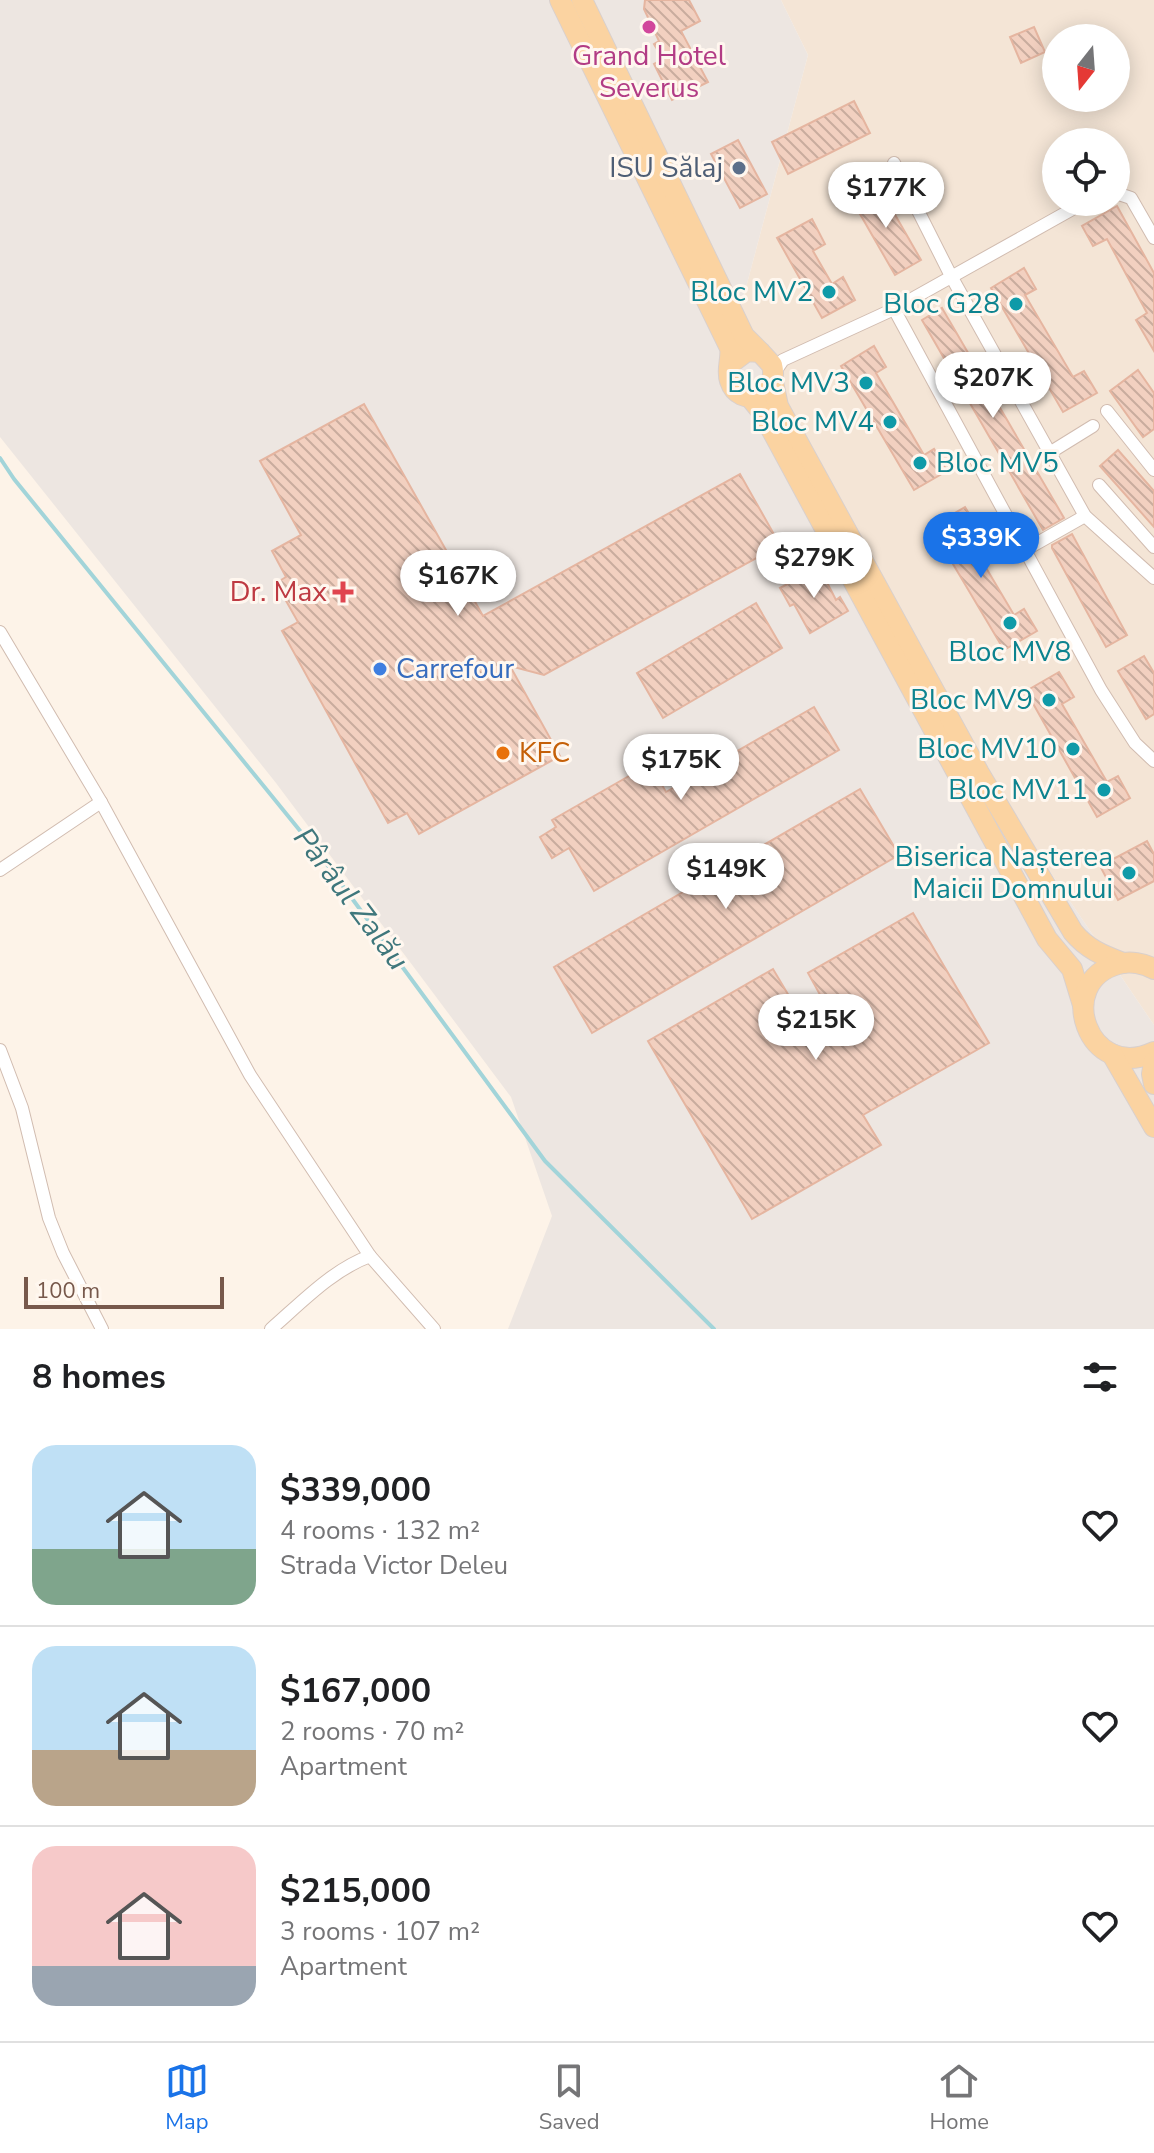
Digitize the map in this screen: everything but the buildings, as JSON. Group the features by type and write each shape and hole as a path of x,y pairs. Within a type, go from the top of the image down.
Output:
{"main road":[{"path":"560,0 744,336 772,365 778,406 979,773 1073,932 1084,946 1123,963"},
{"path":"582,0 730,348 728,373 731,384 738,392 749,396 762,412 1047,939 1072,969 1083,1005 1084,1022 1091,1037 1112,1054 1154,1127"},
{"path":"731,363 747,351 772,365"},
{"path":"749,396 763,393 772,365"},
{"path":"1083,1005 1088,988 1105,969 1132,962 1154,969"},
{"path":"1112,1054 1128,1058 1154,1052"},
{"path":"1154,1062 1154,1084"}],"street":[{"path":"894,163 951,276 1085,516 1154,578"},
{"path":"1130,198 1154,238"},
{"path":"772,365 894,309 1060,216"},
{"path":"894,309 1101,690 1135,743 1154,761"},
{"path":"1107,411 1154,470"},
{"path":"1051,452 1093,426"},
{"path":"1099,485 1154,549 1142,569"},
{"path":"1025,550 1085,516"},
{"path":"0,632 101,802 250,1075 370,1256 434,1329"},
{"path":"0,870 101,802"},
{"path":"0,1050 22,1108 49,1218 63,1253 102,1329"},
{"path":"271,1329 325,1283 355,1261 370,1256"}],"shaded area":[{"path":"0,0 781,0 808,55 737,321 968,751 1154,1025 1154,1329 508,1329 552,1216 511,1097 276,783 0,437"},
{"path":"781,0 1154,0 1154,1025 968,751 737,321 808,55"}],"waterway":[{"name":"Pârâul Zalău","path":"0,458 323,859 545,1161 714,1329"}],"place":[{"name":"Grand Hotel Severus","path":"649,27"},
{"name":"ISU Sălaj","path":"739,168"},
{"name":"Bloc MV2","path":"829,292"},
{"name":"Bloc G28","path":"1016,304"},
{"name":"Bloc MV3","path":"866,383"},
{"name":"Bloc MV4","path":"890,422"},
{"name":"Bloc MV5","path":"920,463"},
{"name":"Dr. Max","path":"343,592"},
{"name":"Bloc MV8","path":"1010,623"},
{"name":"Carrefour","path":"380,669"},
{"name":"Bloc MV9","path":"1049,700"},
{"name":"Bloc MV10","path":"1073,749"},
{"name":"KFC","path":"503,753"},
{"name":"Bloc MV11","path":"1104,790"},
{"name":"Biserica Nașterea Maicii Domnului","path":"1129,873"}]}
